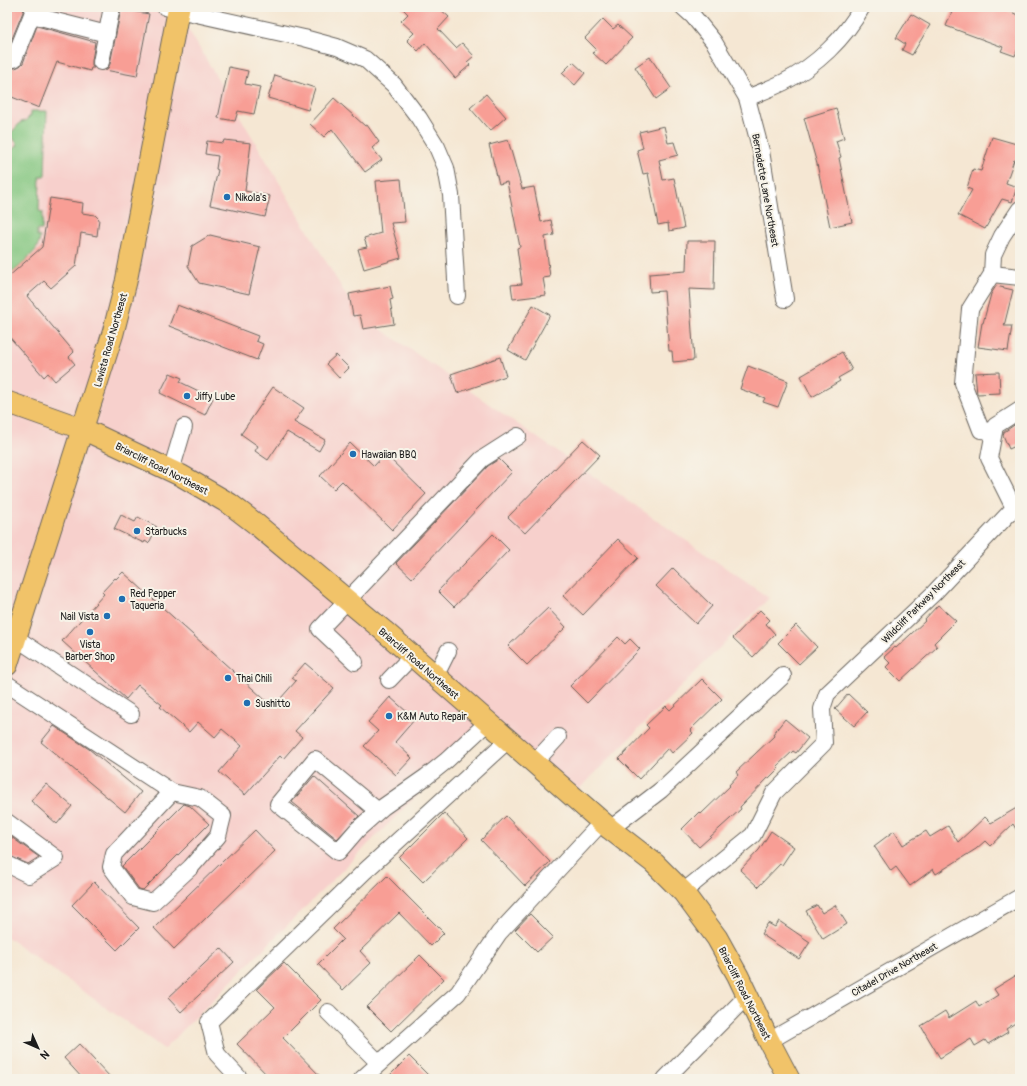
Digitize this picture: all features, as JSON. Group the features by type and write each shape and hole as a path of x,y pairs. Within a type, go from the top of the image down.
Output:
{"main road":[{"name":"Lavista Road Northeast","path":"7,665 114,333 126,282 174,8"},
{"name":"Briarcliff Road Northeast","path":"7,402 83,429 171,471 230,504 256,524 412,656 606,825 654,863 683,892 717,938 738,976 789,1079"}],"street":[{"path":"101,62 112,7"},
{"name":"Bernadette Lane Northeast","path":"683,7 693,16 714,42 747,98 761,151 785,299"},
{"path":"747,98 784,82 806,69 826,53 842,35 862,7"},
{"path":"174,8 337,47 365,59 394,85 419,118 437,147 446,168 451,195 457,296"},
{"path":"14,59 34,11 107,34"},
{"path":"1020,209 1002,236 993,255 992,274 970,309 964,383 981,430 994,431 995,426 1020,410"},
{"path":"992,274 1020,276"},
{"path":"171,471 184,427"},
{"name":"Wildcliff Parkway Northeast","path":"683,892 753,835 774,793 824,743 822,709 827,694 933,594 1014,508 990,458 994,431"},
{"path":"355,662 320,629 482,459 518,436"},
{"path":"16,638 131,714"},
{"path":"435,677 448,651"},
{"path":"389,680 412,656"},
{"path":"362,1079 458,993 499,933 606,825 661,790 783,676"},
{"path":"7,684 172,792 200,798 223,816 218,836 191,866 153,902 133,897 110,867 114,854 172,792"},
{"path":"378,811 315,759 278,804 338,852 378,811 441,765 488,722"},
{"path":"534,763 558,737"},
{"path":"240,1079 217,1054 209,1022 365,871 508,740"},
{"path":"7,822 56,858 29,875 7,864"},
{"name":"Citadel Drive Northeast","path":"769,1041 1020,897"},
{"path":"665,1079 747,996"},
{"path":"328,1012 379,1063"}],"shaded area":[{"path":"7,7 149,7 184,22 356,312 769,598 573,795 487,725 164,1049 7,937"}],"green space":[{"path":"31,111 47,111 45,176 40,176 39,211 43,212 42,230 37,230 37,236 40,237 38,246 34,252 13,272 10,270 10,273 7,276 7,153 18,145 10,134 21,122 25,121 31,115"}],"building":[{"path":"7,7 25,7 7,51"},
{"path":"401,7 438,7 449,17 438,29 456,48 462,43 474,56 467,62 470,65 455,78 425,43 418,51 407,40 414,33 401,21 408,14"},
{"path":"954,7 1000,7 1020,16 1020,43 1015,56 1001,51 1003,47 946,26"},
{"path":"121,9 149,14 137,76 105,70 110,64"},
{"path":"911,14 930,25 912,55 902,50 905,44 896,38"},
{"path":"603,19 613,29 618,25 632,38 606,65 593,53 596,49 585,38"},
{"path":"37,26 95,42 92,61 94,68 91,68 90,71 57,62 39,108 7,95 7,65 11,68 15,68 23,63"},
{"path":"650,57 671,88 656,99 635,67"},
{"path":"573,62 585,73 575,85 562,73"},
{"path":"229,67 248,71 245,84 260,87 254,114 238,111 235,121 218,118"},
{"path":"275,75 315,88 308,110 268,98"},
{"path":"486,94 506,117 490,131 470,108"},
{"path":"334,98 365,126 367,125 379,142 372,148 382,160 365,172 332,129 324,137 310,124"},
{"path":"836,108 844,138 836,141 841,157 839,158 852,222 830,227 817,164 804,118"},
{"path":"664,126 668,143 674,142 678,155 659,160 663,180 674,178 684,228 669,231 668,223 658,225 648,173 643,174 637,150 643,148 639,132"},
{"path":"992,137 1020,145 1020,162 1014,160 1006,183 1017,187 1012,202 1002,199 985,229 958,215 972,190 967,188 973,169 981,171"},
{"path":"224,140 251,143 245,191 270,196 265,217 210,205 218,170 216,169 218,156 205,154 207,141 223,143"},
{"path":"508,140 522,189 534,187 541,222 551,220 554,235 545,237 550,277 543,278 546,295 513,299 511,285 522,284 517,248 520,247 507,182 499,184 489,145"},
{"path":"401,179 405,222 391,223 401,258 364,269 358,249 367,247 364,238 381,233 376,181"},
{"path":"50,198 83,203 82,213 95,215 99,219 97,236 81,233 76,266 51,288 44,281 27,296 74,352 69,357 75,364 55,381 48,373 44,377 7,334 7,278 42,247"},
{"path":"210,235 260,247 249,294 199,283 188,266 192,246"},
{"path":"687,241 715,241 714,290 689,289 694,360 673,362 672,351 669,351 664,291 650,292 649,274 686,271"},
{"path":"390,286 393,299 390,300 394,324 363,329 360,315 353,316 349,294"},
{"path":"996,286 1013,290 1004,326 1012,326 1008,351 978,347 982,323 991,294"},
{"path":"177,305 258,336 256,341 263,344 257,360 169,326"},
{"path":"533,305 550,315 525,360 508,350"},
{"path":"842,352 852,370 838,378 840,381 812,397 801,376"},
{"path":"336,355 349,368 339,378 326,364"},
{"path":"500,357 506,376 457,393 451,374"},
{"path":"748,366 788,381 778,407 763,402 765,398 740,389"},
{"path":"999,372 1000,393 977,394 975,373"},
{"name":"Jiffy Lube","path":"170,373 182,378 180,382 213,398 205,415 160,393"},
{"path":"273,387 304,408 294,422 325,440 319,451 287,432 268,460 255,451 258,446 241,434"},
{"path":"1020,421 1020,444 1009,449 1003,435 1004,432"},
{"path":"583,440 600,455 525,533 508,517"},
{"path":"350,443 374,466 385,454 426,494 392,530 342,481 334,489 320,476"},
{"path":"499,459 512,472 412,578 396,563 488,466"},
{"name":"Starbucks","path":"121,515 135,522 138,517 157,527 150,541 148,543 145,541 144,543 114,529"},
{"path":"493,534 509,550 454,607 438,591"},
{"path":"618,539 638,558 583,615 563,596"},
{"path":"673,568 712,606 696,624 656,586"},
{"path":"123,572 273,707 296,681 292,678 305,663 334,688 295,731 302,737 283,759 280,756 245,795 219,772 242,746 222,729 215,737 198,722 189,732 160,707 162,705 138,685 126,699 62,641 104,594 102,592"},
{"path":"938,605 956,621 934,643 937,647 900,681 886,667 890,663 884,657 925,621 924,620"},
{"path":"548,608 566,627 527,665 508,646"},
{"path":"760,610 770,620 766,624 775,634 753,657 733,638"},
{"path":"796,625 817,647 799,664 778,643"},
{"path":"618,637 625,644 630,639 640,649 587,703 570,686"},
{"path":"702,679 722,699 690,730 693,733 672,753 668,748 639,779 619,759 649,728 646,725 666,706 670,710"},
{"path":"848,694 867,712 854,726 835,709"},
{"path":"390,697 415,719 395,742 412,758 396,775 364,746 378,731 368,722"},
{"path":"785,719 808,738 796,753 793,751 777,766 779,768 740,807 741,809 699,847 682,829 699,812 701,814 730,786 729,785 738,775 736,772 774,736 773,734"},
{"path":"54,726 89,749 141,792 125,812 41,742"},
{"path":"314,776 359,816 337,839 292,802"},
{"path":"46,784 72,806 57,824 31,801"},
{"path":"184,804 190,806 209,824 143,890 139,889 122,866"},
{"path":"1020,806 1020,836 1013,824 990,846 985,841 976,849 936,874 933,869 910,886 896,867 891,871 874,846 894,831 903,845 926,831 930,837 948,826 958,842 985,817 991,823"},
{"path":"444,813 468,838 423,882 399,858"},
{"path":"506,816 550,862 525,886 481,840"},
{"path":"255,830 275,851 174,949 154,928"},
{"path":"771,831 794,847 782,865 780,864 758,887 740,870 759,850"},
{"path":"7,834 39,857 28,864 7,855"},
{"path":"387,876 444,933 431,946 399,913 360,951 371,963 343,990 318,964 343,939 333,929"},
{"path":"94,882 139,928 117,950 72,905"},
{"path":"817,905 822,913 835,905 847,924 823,939 806,911"},
{"path":"530,914 553,937 537,952 515,930"},
{"path":"779,921 810,942 799,959 761,934 768,923 775,927"},
{"path":"221,948 234,962 181,1012 168,998"},
{"path":"420,955 444,979 391,1031 367,1007"},
{"path":"284,963 321,1000 283,1038 323,1079 271,1079 237,1044 275,1007 257,989"},
{"path":"1020,973 1020,1020 1006,1029 1008,1032 988,1044 985,1040 975,1046 971,1039 940,1058 921,1026 945,1011 949,1018 976,1001 979,1007 998,995 994,989"},
{"path":"79,1044 112,1079 83,1079 64,1058"},
{"path":"409,1056 432,1079 386,1079"}],"place":[{"name":"Nikola's","path":"227,197"},
{"name":"Jiffy Lube","path":"187,396"},
{"name":"Hawaiian BBQ","path":"353,454"},
{"name":"Starbucks","path":"137,531"},
{"name":"Red Pepper Taqueria","path":"122,599"},
{"name":"Nail Vista","path":"107,616"},
{"name":"Vista Barber Shop","path":"90,632"},
{"name":"Thai Chili","path":"228,678"},
{"name":"Sushitto","path":"247,703"},
{"name":"K&M Auto Repair","path":"389,716"}]}
